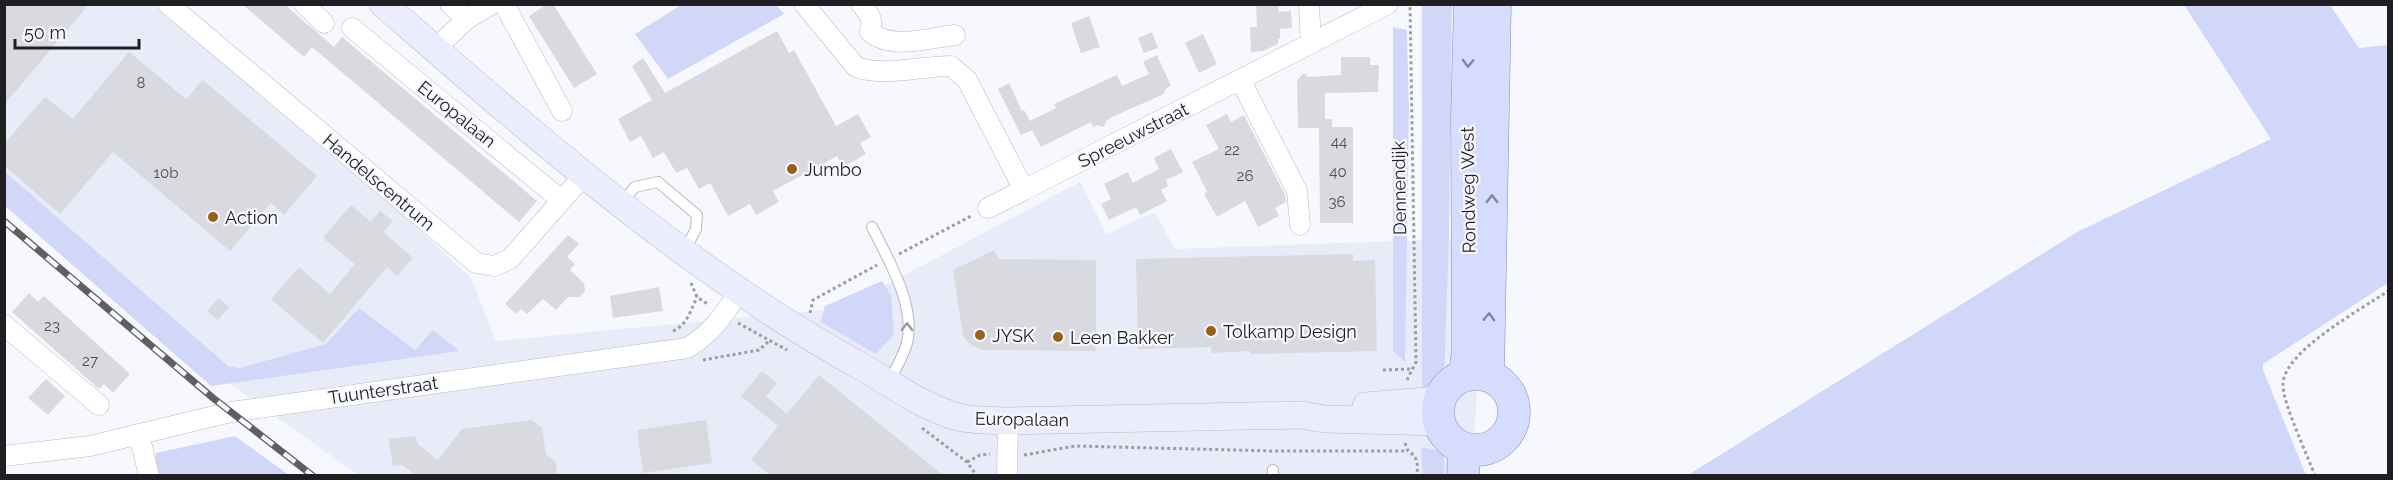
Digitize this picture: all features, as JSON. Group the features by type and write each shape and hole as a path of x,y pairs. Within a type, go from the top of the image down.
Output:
{"main road":[{"name":"Rondweg West","path":"1470,4 1467,115 1468,349 1476,376"},
{"name":"Rondweg West","path":"1476,376 1495,4"},
{"path":"1476,376 1499,382 1508,390 1515,413 1506,436 1475,462 1445,433 1441,409 1455,381 1476,376"}],"street":[{"name":"Handelscentrum","path":"168,4 476,263 494,266 510,259 585,174"},
{"path":"304,4 324,23"},
{"name":"Europalaan","path":"383,4 585,174 684,253 799,331 933,408 959,417 1008,421 1302,415 1322,410 1404,411 1426,401 1441,409"},
{"path":"450,4 467,19"},
{"path":"435,49 467,19 492,4"},
{"path":"504,4 562,111"},
{"path":"804,4 856,67 868,72 951,66 967,80 1024,190"},
{"path":"841,49 870,32 873,23 861,4"},
{"path":"1309,4 1311,44"},
{"name":"Spreeuwstraat","path":"988,208 1241,81 1388,4"},
{"name":"Europalaan","path":"352,28 561,200"},
{"path":"870,32 878,38 891,42 955,35"},
{"path":"891,42 894,70"},
{"path":"1241,81 1297,191 1300,225"},
{"name":"Tuunterstraat","path":"4,456 90,446 231,412 687,348 704,337 717,324 739,292"},
{"path":"4,325 99,405"},
{"path":"1007,476 1008,421"},
{"path":"139,434 149,476"}],"lane":[{"path":"621,203 635,188 658,182 697,215 696,229 684,253"},
{"path":"872,227 900,285 908,316 907,341 900,362 889,382"}],"path":[{"name":"Dennendijk","path":"1410,4 1416,362 1403,390 1404,439 1408,451 1418,462 1417,476"},
{"path":"799,331 807,319 813,300 988,208"},
{"path":"2316,476 2284,394 2284,375 2288,366 2303,348 2388,291"},
{"path":"1383,370 1411,369"},
{"name":"Europalaan","path":"977,476 967,462 980,455 1030,455 1075,446 1274,451 1408,451"}],"shaded area":[{"path":"178,4 471,278 496,341 842,308 1080,182 1106,234 1155,212 1175,249 1481,238 1476,413 1470,475 358,475 215,373 5,184 5,5"},
{"path":"681,5 776,5 784,14 668,79 635,34"},
{"path":"1422,5 1452,5 1449,236 1444,379 1436,386 1422,390"},
{"path":"2184,5 2330,5 2359,48 2388,45 2388,283 2263,364 2263,370 2306,475 1688,475 2079,231 2271,139"},
{"path":"1393,27 1407,30 1409,108 1405,362 1393,351"},
{"path":"4,171 228,366 240,368 326,344 359,308 415,350 433,330 459,351 211,386 5,206"},
{"path":"882,281 891,295 894,334 876,354 821,322 825,306"},
{"path":"235,436 289,475 159,475 155,461 156,453"},
{"path":"1421,447 1444,452 1444,475 1423,475"}],"building":[{"path":"4,4 89,4 4,105"},
{"path":"242,4 284,4 334,47 342,37 537,201 519,222 312,47 304,57"},
{"path":"547,4 553,4 597,74 574,88 529,16"},
{"path":"1256,4 1278,4 1279,12 1291,11 1292,28 1280,29 1278,44 1263,51 1251,52 1250,27 1257,27"},
{"path":"1089,16 1100,47 1081,53 1071,23"},
{"path":"777,31 789,53 794,50 836,126 858,114 871,137 860,143 866,154 843,167 837,156 773,191 779,202 756,215 750,204 728,216 710,183 699,189 687,168 676,173 664,152 653,158 641,136 630,142 618,119 652,100 632,66 643,58 665,93"},
{"path":"1152,32 1158,48 1144,53 1138,38"},
{"path":"1203,34 1217,64 1199,73 1185,43"},
{"path":"129,52 186,99 203,80 317,176 284,215 271,203 230,251 113,152 60,214 4,165 4,144 45,97 73,119"},
{"path":"1157,55 1171,86 1166,88 1164,94 1110,118 1104,127 1097,125 1093,127 1091,122 1041,147 1032,130 1021,135 998,89 1009,83 1022,111 1024,110 1030,121 1056,108 1054,104 1117,75 1122,86 1149,74 1143,62"},
{"path":"1341,57 1370,57 1370,65 1379,65 1378,92 1325,93 1325,119 1332,119 1332,127 1353,127 1353,223 1320,223 1319,128 1298,128 1297,80 1304,73 1308,77 1341,75"},
{"path":"1227,114 1231,122 1244,115 1285,195 1286,202 1275,208 1279,216 1258,227 1245,201 1217,217 1204,194 1207,192 1192,162 1219,149 1206,125"},
{"path":"1171,149 1183,172 1166,180 1168,186 1161,190 1167,201 1140,215 1136,207 1109,220 1101,204 1111,199 1104,184 1128,172 1133,183 1159,169 1154,158"},
{"path":"351,205 371,222 380,211 393,221 383,232 413,258 397,276 387,267 323,343 271,299 299,267 330,294 355,264 323,238"},
{"path":"568,235 579,244 567,257 575,264 570,270 584,283 585,291 580,297 568,297 556,310 543,299 527,314 521,309 516,314 505,304"},
{"path":"994,250 999,259 1096,260 1096,351 982,350 969,344 963,335 953,270"},
{"path":"1353,254 1353,261 1375,260 1377,351 1250,354 1250,351 1211,353 1211,347 1138,349 1136,259"},
{"path":"659,287 663,311 613,318 610,296"},
{"path":"29,293 38,302 44,296 130,374 113,393 104,384 99,389 12,312"},
{"path":"219,298 229,307 218,320 207,311"},
{"path":"762,371 777,383 766,396 787,414 819,375 944,476 771,476 751,460 778,426 741,396"},
{"path":"46,379 65,396 48,415 28,398"},
{"path":"532,420 542,428 546,455 556,462 557,476 417,476 402,465 393,466 389,439 416,436 417,443 438,460 462,429"},
{"path":"706,420 712,463 643,473 637,430"}],"railway":[{"path":"4,221 213,398 313,476"}],"place":[{"name":"Jumbo","path":"792,169"},
{"name":"Action","path":"213,217"},
{"name":"Tolkamp Design","path":"1211,331"},
{"name":"JYSK","path":"980,335"},
{"name":"Leen Bakker","path":"1058,337"}]}
